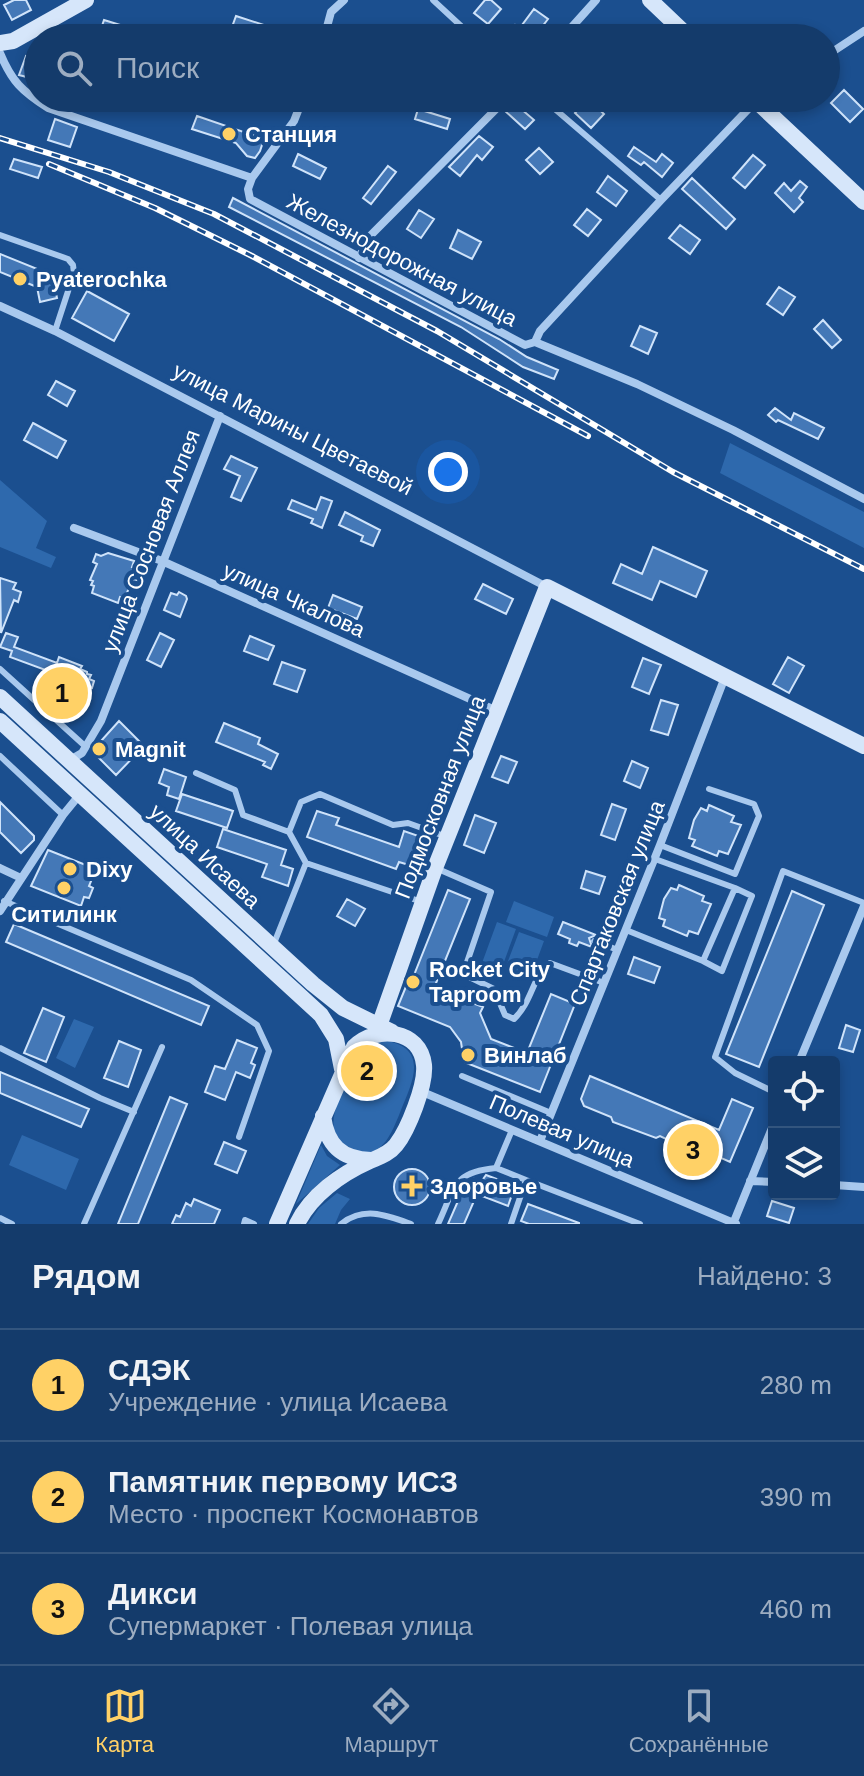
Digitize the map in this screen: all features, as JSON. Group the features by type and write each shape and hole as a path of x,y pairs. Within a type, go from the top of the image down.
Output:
{"main road":[{"path":"43,24 86,0"},
{"path":"650,0 675,24"},
{"path":"0,43 24,35"},
{"path":"771,112 864,202"},
{"name":"улица Марины Цветаевой","path":"547,587 864,746"},
{"name":"Подмосковная улица","path":"385,1029 422,902 547,587"},
{"name":"улица Исаева","path":"0,697 69,761 86,788 321,1015 336,1039 342,1070"},
{"name":"улица Исаева","path":"0,721 86,788 343,1008 385,1029"},
{"path":"277,1224 349,1055 361,1040 385,1029 409,1039 422,1056 424,1067 420,1091 395,1146 329,1187 306,1209 297,1224"},
{"path":"323,1116 328,1139 339,1152 357,1160 372,1160"}],"street":[{"path":"328,24 331,12 344,0"},
{"path":"575,24 596,0"},
{"path":"840,47 864,31"},
{"path":"0,53 10,76 24,92"},
{"path":"60,112 252,178 298,112"},
{"path":"359,258 369,237 493,112"},
{"path":"535,342 540,331 745,112"},
{"name":"Железнодорожная улица","path":"252,178 248,189 250,199 359,258 525,345 535,342 637,384 864,499"},
{"name":"улица Марины Цветаевой","path":"0,306 55,331 547,587"},
{"name":"улица Сосновая Аллея","path":"69,761 86,747 112,694 220,416"},
{"name":"улица Чкалова","path":"74,528 162,561 497,711"},
{"name":"Спартаковская улица","path":"540,1141 725,677"},
{"path":"2,906 63,815 86,788"},
{"path":"0,868 21,878"},
{"path":"801,1056 864,904"},
{"name":"Полевая улица","path":"420,1091 734,1224"},
{"path":"734,1224 772,1128"},
{"path":"750,1181 768,1182"},
{"path":"840,1185 864,1187"}],"lane":[{"path":"433,0 459,24"},
{"path":"558,112 661,200"},
{"path":"0,235 68,259 73,265 74,273 55,331"},
{"path":"0,669 86,747"},
{"path":"0,756 63,815"},
{"path":"196,773 235,790 243,815 289,832 306,863 422,902"},
{"path":"660,845 735,874 759,816 754,804 709,789"},
{"path":"289,832 301,802 320,794 393,825 408,823 447,837"},
{"path":"626,930 722,971 752,896 655,859"},
{"path":"272,948 306,863"},
{"path":"435,868 491,892 462,970 465,976 494,989 505,1015 514,1019 525,1007 540,972 550,963 604,983"},
{"path":"768,1089 735,1073 715,1057 783,871 864,904"},
{"path":"703,961 735,888"},
{"path":"2,906 191,980 257,1025 269,1051 239,1137"},
{"path":"718,926 737,934"},
{"path":"594,941 618,950"},
{"path":"84,1224 162,1047"},
{"path":"0,1048 134,1112"},
{"path":"462,1076 551,1113"},
{"path":"496,1168 512,1130"},
{"path":"438,1224 460,1178 470,1171 496,1168 640,1224"},
{"path":"511,1224 526,1180"},
{"path":"341,1224 351,1216 378,1212 411,1224"},
{"path":"0,1218 12,1224"},
{"path":"244,1224 245,1220 254,1224"}],"shaded area":[{"path":"730,443 864,512 864,548 720,473"},
{"path":"0,480 47,521 36,548 56,557 51,568 0,547"},
{"path":"514,901 554,917 547,937 506,922"},
{"path":"497,922 516,929 501,970 482,963"},
{"path":"519,932 544,941 530,979 505,969"},
{"path":"74,1019 94,1027 75,1068 56,1058"},
{"path":"388,1041 401,1045 409,1052 413,1060 413,1079 397,1120 383,1145 368,1152 358,1151 339,1140 333,1124 334,1115 359,1055 370,1045"},
{"path":"22,1135 79,1159 66,1190 9,1165"},
{"path":"321,1145 327,1156 340,1165 296,1204"},
{"path":"337,1193 350,1199 335,1224 308,1224 319,1208"}],"building":[{"path":"14,0 26,0 31,10 12,20 4,5"},
{"path":"485,0 491,0 501,9 488,24 474,13"},
{"path":"534,9 548,19 544,24 523,24"},
{"path":"236,16 261,24 233,24"},
{"path":"844,90 863,109 850,122 840,112 840,94"},
{"path":"417,112 428,112 450,119 447,129 415,119"},
{"path":"506,112 525,112 534,120 525,129"},
{"path":"602,112 604,114 591,128 575,113"},
{"name":"Станция","path":"197,116 264,139 260,151 255,158 247,156 236,143 192,129"},
{"path":"55,119 77,127 70,147 48,140"},
{"path":"479,136 493,147 482,160 477,155 460,176 449,167"},
{"path":"634,147 656,162 662,154 673,163 662,177 644,162 641,165 628,156"},
{"path":"539,148 553,162 540,174 526,160"},
{"path":"298,154 326,168 320,179 293,166"},
{"path":"753,155 765,165 745,188 733,178"},
{"path":"14,159 42,167 38,178 10,169"},
{"path":"388,166 396,172 371,204 363,198"},
{"path":"608,176 627,191 616,206 597,192"},
{"path":"692,178 735,219 726,229 682,189"},
{"path":"800,181 807,187 799,198 803,202 794,212 775,193 784,183 791,191"},
{"path":"233,198 499,339 527,357 558,370 554,379 523,367 461,327 229,207"},
{"path":"587,209 601,220 588,236 574,225"},
{"path":"419,210 434,219 421,238 407,229"},
{"path":"680,225 700,240 690,254 669,238"},
{"path":"458,230 481,242 472,259 450,248"},
{"path":"0,254 52,275 57,298 40,302 37,287 0,272"},
{"path":"779,287 795,297 783,315 767,304"},
{"path":"87,291 129,314 114,341 72,318"},
{"path":"823,320 841,340 832,348 814,329"},
{"path":"640,326 657,333 648,354 631,346"},
{"path":"56,381 75,391 67,406 48,395"},
{"path":"775,408 791,420 794,413 824,428 818,439 778,420 776,422 768,415"},
{"path":"33,423 66,441 57,458 24,440"},
{"path":"231,456 257,468 241,501 231,497 240,476 224,469"},
{"path":"321,497 332,501 322,528 311,523 313,519 288,509 292,500 316,510"},
{"path":"345,512 380,530 373,546 361,541 363,536 339,525"},
{"path":"653,547 707,571 696,597 660,581 652,600 613,583 621,564 642,574"},
{"path":"108,553 134,561 132,567 141,570 137,580 133,579 126,595 120,597 118,603 92,593 94,586 90,580 97,564 93,562 96,554 101,556"},
{"path":"0,578 16,583 13,589 21,592 18,602 14,600 1,633"},
{"path":"483,584 513,599 506,614 475,599"},
{"path":"179,592 187,599 180,617 164,610 171,593 177,595"},
{"path":"333,595 362,607 357,619 328,608"},
{"path":"6,633 18,637 14,647 57,663 59,657 82,666 80,669 91,675 89,679 94,681 92,688 86,686 77,701 49,691 51,672 10,657 12,651 0,647"},
{"path":"160,633 174,640 161,667 147,660"},
{"path":"250,636 274,646 268,660 244,651"},
{"path":"788,657 804,666 789,693 773,684"},
{"path":"643,658 661,665 649,694 632,687"},
{"path":"282,662 305,670 297,692 274,684"},
{"path":"661,700 678,705 668,735 651,730"},
{"path":"119,721 144,746 116,775 92,751"},
{"path":"224,723 260,738 258,744 278,754 271,769 263,765 265,762 216,742"},
{"path":"501,756 517,762 508,783 492,777"},
{"path":"632,761 648,768 640,788 624,781"},
{"path":"164,769 186,777 179,799 167,795 169,787 159,783"},
{"path":"182,794 233,811 227,828 176,811"},
{"path":"0,802 34,836 34,840 21,853 0,832"},
{"path":"612,804 626,809 615,840 601,835"},
{"path":"709,805 734,816 731,822 741,825 728,854 719,851 717,856 692,846 695,840 689,838 694,820 701,808 707,811"},
{"path":"317,811 339,818 336,825 399,847 404,831 427,839 420,857 413,854 409,865 399,862 396,869 307,837"},
{"path":"475,815 496,823 484,853 464,845"},
{"path":"223,829 286,850 281,865 293,869 288,886 262,877 267,864 217,847"},
{"path":"48,850 96,869 89,886 93,888 89,898 84,897 81,906 31,886"},
{"path":"586,871 605,877 599,894 581,888"},
{"path":"679,885 704,896 702,901 711,904 698,934 689,931 687,936 663,926 665,920 659,918 664,899 671,888 677,890"},
{"path":"448,890 470,899 434,988 483,1007 480,1013 491,1039 527,1053 551,994 575,1004 540,1092 464,1062 461,1042 450,1027 398,1006 407,984 410,985"},
{"path":"792,891 824,905 759,1067 726,1054"},
{"path":"347,899 365,909 355,926 337,916"},
{"path":"563,922 596,935 589,938 592,947 579,942 577,946 569,943 570,939 558,934"},
{"path":"14,924 209,1006 201,1025 6,942"},
{"path":"634,957 660,967 654,983 628,974"},
{"path":"43,1008 64,1017 46,1062 24,1053"},
{"path":"846,1025 860,1030 853,1052 839,1048"},
{"path":"237,1040 257,1048 251,1063 255,1065 250,1078 236,1072 225,1100 205,1092 215,1066 225,1069"},
{"path":"119,1041 141,1050 128,1087 104,1078"},
{"path":"0,1072 89,1109 81,1127 0,1093"},
{"path":"590,1076 719,1130 732,1099 753,1108 730,1162 708,1152 705,1160 679,1149 679,1145 660,1136 656,1138 613,1122 611,1117 584,1106 581,1099"},
{"path":"170,1097 187,1104 138,1224 118,1224"},
{"path":"224,1142 246,1151 237,1173 215,1164"},
{"name":"Здоровье","path":"412,1169 425,1174 430,1187 425,1200 412,1205 399,1200 394,1187 399,1174"},
{"path":"486,1175 515,1186 508,1206 477,1194 464,1224 448,1224 465,1185 474,1179 481,1182"},
{"path":"194,1199 220,1210 214,1224 172,1224 176,1215 180,1217 186,1203 191,1206"},
{"path":"772,1201 794,1208 789,1223 767,1216"},
{"path":"528,1204 579,1224 529,1224 521,1221"}],"railway":[{"path":"0,138 109,172 214,214 437,331 673,472 864,569"},
{"path":"49,164 155,208 252,256 588,436"}],"place":[{"name":"Станция","path":"229,134"},
{"name":"Pyaterochka","path":"20,279"},
{"name":"СДЭК","path":"62,693"},
{"name":"Magnit","path":"99,749"},
{"name":"Dixy","path":"70,869"},
{"name":"Ситилинк","path":"64,888"},
{"name":"Rocket City Taproom","path":"413,982"},
{"name":"Винлаб","path":"468,1055"},
{"name":"Памятник первому ИСЗ","path":"367,1071"},
{"name":"Дикси","path":"693,1150"},
{"name":"Здоровье","path":"412,1186"}]}
